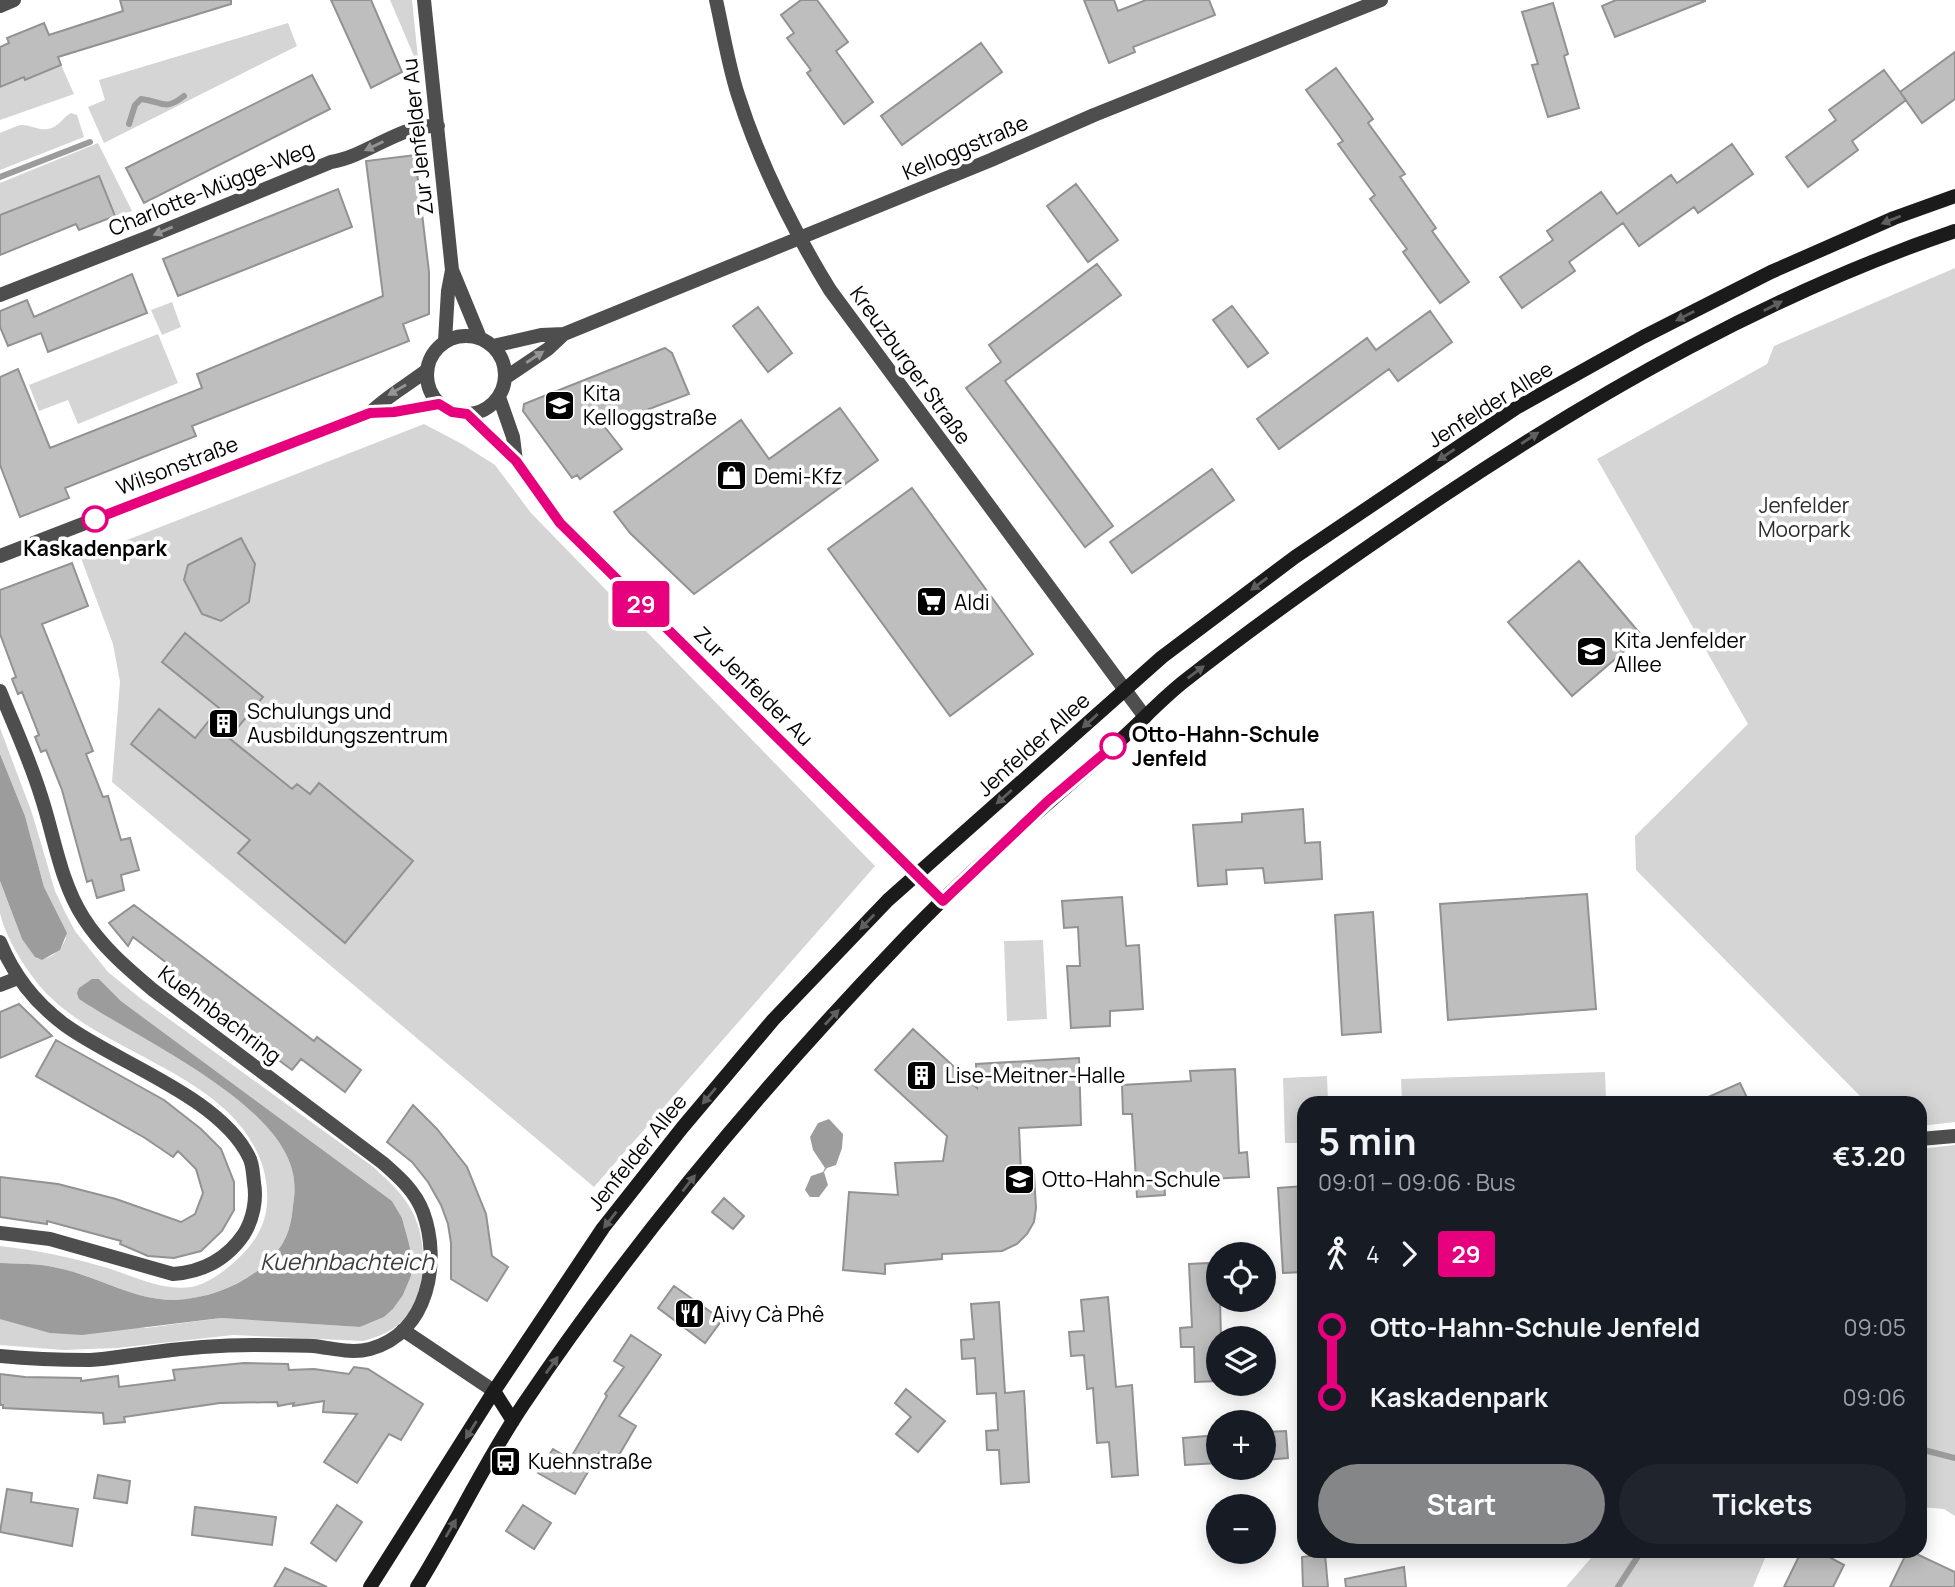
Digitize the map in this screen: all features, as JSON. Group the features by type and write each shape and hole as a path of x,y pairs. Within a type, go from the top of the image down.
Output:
{"main road":[{"name":"Jenfelder Allee","path":"370,1587 494,1391 603,1228 682,1128 773,1020 916,874 1176,645 1294,557 1516,408 1643,337 1771,272 1894,218 1955,196"},
{"path":"417,1587 513,1421 635,1250 742,1116 902,941 1048,801 1182,683 1316,582 1534,436 1659,363 1785,300 1908,247 1955,231"},
{"path":"494,1391 513,1421"}],"street":[{"path":"0,6 14,0"},
{"name":"Zur Jenfelder Au","path":"424,0 452,270 445,341"},
{"name":"Kreuzburger Straße","path":"716,0 738,94 774,190 799,238 836,299 1145,717"},
{"name":"Kelloggstraße","path":"493,346 541,335 564,334 1094,115 1381,0"},
{"name":"Charlotte-Mügge-Weg","path":"0,295 148,238 331,162 348,159 393,137 425,125 438,126"},
{"name":"Zur Jenfelder Au","path":"452,270 480,338"},
{"name":"Kelloggstraße","path":"505,378 548,349 564,334"},
{"path":"461,335 480,338 493,346 503,361 505,378 499,397 482,411 467,414 452,412 439,404 430,392 427,370 432,355 445,341 461,335"},
{"name":"Wilsonstraße","path":"370,413 387,397 427,370"},
{"name":"Zur Jenfelder Au","path":"499,397 513,437 516,461"},
{"name":"Wilsonstraße","path":"0,556 370,413 394,412 439,404"},
{"name":"Zur Jenfelder Au","path":"467,414 516,461 560,523 943,901"},
{"name":"Kuehnbachring","path":"0,691 41,794 71,893 83,917 120,963 383,1163 407,1185 422,1211 430,1242 432,1267 420,1310 403,1330 388,1341 353,1352 313,1346 220,1345 91,1360 0,1356"},
{"path":"0,942 18,978 33,998 65,1025 178,1090 231,1129 250,1158 256,1194 251,1223 235,1247 213,1263 192,1273 173,1275 50,1239 0,1233"},
{"path":"0,985 18,978"},
{"path":"1927,1138 1955,1136"},
{"path":"403,1330 494,1391"}],"green space":[{"path":"390,0 412,0 419,68"},
{"path":"288,23 297,46 104,143 88,107 105,100 99,80"},
{"path":"61,65 74,94 0,120 0,87"},
{"path":"71,113 77,115 84,137 0,170 0,133 21,125 52,128"},
{"path":"98,143 132,211 115,216 98,176 0,215 0,183"},
{"name":"Jenfelder Moorpark","path":"1955,268 1955,1122 1927,1125 1927,1096 1860,1096 1636,870 1635,836 1748,724 1597,459 1767,364 1774,346"},
{"path":"172,302 181,327 162,335 151,310"},
{"path":"158,334 178,383 78,424 68,400 39,411 29,385"},
{"path":"424,424 495,465 531,513 875,866 594,1187 112,782 120,682 113,644 81,558"},
{"path":"0,728 32,813 55,891 75,931 108,972 372,1166 408,1204 420,1232 422,1270 412,1308 401,1323 391,1330 363,1341 233,1335 117,1348 63,1350 0,1345 0,1319 146,1328 221,1318 360,1327 384,1317 393,1309 411,1276 412,1256 402,1218 392,1201 121,1001 99,979 94,979 83,988 79,999 202,1074 262,1121 282,1147 293,1174 294,1198 288,1231 272,1258 248,1277 220,1291 176,1300 146,1297 58,1268 0,1263 0,1246 78,1260 157,1285 179,1288 200,1285 230,1266 254,1240 266,1210 267,1187 264,1171 250,1139 229,1113 170,1071 74,1017 48,995 19,957 0,913 0,881 22,939 38,959 55,953 66,938 44,887 25,816 0,754"},
{"path":"1043,940 1047,1019 1007,1021 1004,941"},
{"path":"1605,1072 1606,1096 1402,1096 1401,1079"},
{"path":"1327,1076 1328,1096 1297,1096 1297,1143 1285,1143 1283,1078"},
{"path":"1955,1145 1955,1516 1944,1509 1927,1508 1927,1148"},
{"path":"1591,1558 1765,1558 1753,1587 1566,1587"}],"water":[{"path":"0,754 25,816 44,887 67,933 60,950 42,960 35,957 22,939 0,881"},
{"name":"Kuehnbachteich","path":"92,979 99,979 121,1001 392,1201 402,1218 408,1240 412,1256 411,1276 403,1295 384,1317 360,1327 221,1318 82,1335 50,1333 0,1319 0,1263 58,1268 146,1297 176,1300 221,1291 248,1277 272,1258 290,1226 293,1174 282,1147 262,1121 202,1074 79,999 79,988"},
{"path":"829,1119 843,1134 842,1148 836,1165 824,1172 828,1185 819,1197 810,1197 805,1190 811,1176 823,1172 825,1168 813,1150 810,1137 818,1123"}],"building":[{"path":"120,0 231,0 231,4 58,57 61,65 0,87 0,47 9,43 7,38 44,23 49,35 123,11"},
{"path":"331,0 371,0 402,72 371,88"},
{"path":"801,0 817,0 848,42 836,51 873,102 844,124 807,73 811,70 787,38 794,33 781,15"},
{"path":"1084,0 1114,0 1118,11 1146,0 1209,0 1215,15 1133,47 1135,52 1109,63"},
{"path":"1616,0 1705,1 1615,37 1602,6"},
{"path":"1553,3 1568,54 1564,56 1579,108 1548,117 1532,65 1538,64 1522,12"},
{"path":"981,43 1002,72 902,145 881,116"},
{"path":"1955,52 1955,99 1922,123 1900,92"},
{"path":"1336,68 1373,119 1368,123 1405,174 1400,177 1436,228 1432,231 1469,282 1440,303 1403,252 1407,249 1370,199 1375,195 1338,144 1343,141 1306,90"},
{"path":"1884,70 1906,100 1852,141 1858,150 1808,187 1786,157 1836,120 1829,110"},
{"path":"312,75 330,109 144,203 126,168"},
{"path":"1732,144 1753,174 1698,213 1694,207 1639,246 1623,223 1569,262 1575,271 1522,308 1500,277 1553,240 1547,231 1601,192 1617,214 1671,175 1677,183"},
{"path":"415,155 429,272 429,314 403,324 409,341 192,426 196,436 65,488 69,498 20,517 0,465 0,377 18,369 50,448 202,388 197,374 383,296 366,161"},
{"path":"99,176 115,216 79,230 76,224 0,255 0,215"},
{"path":"1076,184 1118,240 1088,262 1047,206"},
{"path":"338,189 352,227 178,296 163,259"},
{"path":"1097,264 1121,295 1005,381 1113,526 1085,547 966,388 1001,362 989,345"},
{"path":"132,274 147,313 48,352 41,333 8,346 0,327 0,311 27,300 34,317"},
{"path":"1232,306 1268,353 1248,367 1213,320"},
{"path":"758,307 792,353 768,372 733,326"},
{"path":"1430,311 1452,342 1398,381 1389,369 1279,449 1257,419 1367,338 1376,350"},
{"path":"665,348 672,353 689,394 604,426 622,449 580,479 577,475 572,478 523,411 524,404"},
{"path":"840,408 878,460 694,594 630,533 614,512 741,420 769,459"},
{"path":"1212,469 1234,500 1132,573 1110,542"},
{"name":"Aldi","path":"912,488 1033,654 950,716 828,549"},
{"path":"241,538 255,564 249,602 221,621 202,614 184,580 188,565"},
{"path":"1579,561 1642,636 1572,696 1508,622"},
{"path":"72,563 88,606 42,624 93,751 86,754 103,797 108,796 121,840 130,838 139,870 121,875 124,890 97,898 92,880 87,882 62,790 46,750 41,752 35,737 39,735 22,692 18,694 12,679 16,677 0,634 0,590"},
{"path":"185,633 263,697 229,738 292,789 297,784 310,794 319,783 413,861 345,943 238,853 250,840 131,744 159,709 195,738 219,708 162,662"},
{"path":"1303,809 1305,843 1320,842 1322,879 1265,883 1263,868 1226,870 1227,884 1198,886 1193,825 1242,822 1242,814"},
{"path":"1587,894 1596,1009 1448,1020 1440,904"},
{"path":"1122,897 1126,946 1139,945 1143,1009 1110,1011 1110,1026 1071,1028 1067,966 1080,966 1078,927 1064,928 1062,901"},
{"path":"134,905 314,1041 317,1037 361,1070 345,1092 301,1059 292,1070 171,980 177,971 133,937 128,946 109,923"},
{"path":"1373,912 1381,1032 1342,1035 1335,915"},
{"path":"19,1004 52,1036 0,1058 0,1012"},
{"path":"913,1029 977,1088 976,1064 1079,1058 1081,1125 1019,1128 1021,1173 1034,1174 1036,1208 1034,1222 1017,1244 1002,1251 942,1254 942,1259 885,1264 885,1274 843,1270 849,1192 898,1195 895,1163 943,1161 947,1136 875,1070"},
{"path":"56,1040 164,1100 201,1129 221,1149 234,1182 234,1210 222,1231 201,1251 174,1258 148,1256 120,1244 121,1241 47,1221 47,1224 0,1217 0,1177 58,1184 116,1199 181,1222 195,1214 203,1193 196,1169 178,1151 173,1157 145,1138 36,1076"},
{"path":"1235,1069 1239,1153 1247,1152 1249,1177 1164,1181 1165,1195 1137,1197 1132,1114 1123,1114 1122,1085 1191,1081 1190,1071"},
{"path":"1740,1083 1746,1096 1711,1096"},
{"path":"413,1105 437,1129 467,1167 486,1214 492,1256 508,1267 487,1301 451,1279 451,1243 441,1205 412,1162 387,1142"},
{"path":"1297,1187 1297,1272 1283,1273 1278,1188"},
{"path":"724,1198 744,1216 733,1229 712,1212"},
{"path":"1206,1263 1206,1312 1220,1312 1221,1326 1206,1326 1206,1382 1195,1382 1194,1347 1181,1347 1180,1328 1192,1327 1189,1264"},
{"path":"674,1286 722,1320 705,1343 658,1308"},
{"path":"1108,1297 1116,1387 1132,1385 1138,1475 1112,1477 1109,1442 1097,1443 1093,1388 1087,1389 1084,1355 1071,1356 1069,1332 1084,1331 1081,1300"},
{"path":"999,1302 1005,1393 1024,1391 1029,1482 1001,1484 999,1450 987,1450 986,1431 998,1430 996,1393 977,1394 975,1358 962,1359 961,1340 974,1339 971,1304"},
{"path":"631,1335 661,1355 619,1416 636,1426 615,1462 599,1453 575,1494 538,1473 553,1449 570,1459 607,1396 605,1394 624,1367 614,1361"},
{"path":"244,1363 288,1364 289,1370 314,1369 349,1374 354,1367 368,1369 423,1404 401,1440 389,1434 357,1483 324,1462 357,1414 323,1412 324,1401 293,1406 294,1403 278,1406 277,1402 220,1403 124,1417 125,1422 104,1424 103,1413 3,1408 3,1405 0,1405 0,1374 81,1378 81,1381 118,1376 119,1387 175,1380 173,1370"},
{"path":"906,1389 945,1421 918,1452 896,1434 911,1417 895,1403"},
{"path":"1276,1431 1286,1431 1288,1458 1276,1459"},
{"path":"1206,1436 1206,1464 1185,1465 1183,1438"},
{"path":"98,1475 130,1481 127,1503 94,1498"},
{"path":"7,1489 32,1493 31,1502 78,1509 72,1546 0,1532"},
{"path":"337,1505 362,1522 336,1561 311,1543"},
{"path":"523,1505 551,1523 534,1549 506,1531"},
{"path":"195,1507 276,1517 272,1545 192,1535"},
{"path":"1302,1558 1325,1558 1328,1587 1303,1587"},
{"path":"1798,1558 1831,1558 1844,1565 1833,1587 1784,1587"},
{"path":"1904,1558 1925,1558 1955,1572 1955,1587 1890,1587"},
{"path":"1404,1567 1406,1587 1346,1587 1345,1579"},
{"path":"285,1568 327,1587 274,1587"}],"waterway":[{"path":"129,124 135,105 141,99 167,105 184,96"},
{"path":"0,177 90,142"},
{"path":"1927,1451 1955,1458"},
{"path":"1618,1587 1637,1558"}],"bus line":[{"name":"29","path":"95,519 370,413 394,412 439,404 452,412 467,414 516,461 560,523 943,901 1048,801 1113,746"}],"place":[{"name":"Kita Kelloggstraße","path":"560,405"},
{"name":"Demi-Kfz","path":"731,476"},
{"name":"Kaskadenpark","path":"95,519"},
{"name":"Aldi","path":"931,602"},
{"name":"Kita Jenfelder Allee","path":"1591,652"},
{"name":"Schulungs und Ausbildungszentrum","path":"224,723"},
{"name":"Otto-Hahn-Schule Jenfeld","path":"1113,746"},
{"name":"Lise-Meitner-Halle","path":"922,1075"},
{"name":"Otto-Hahn-Schule","path":"1019,1179"},
{"name":"Aivy Cà Phê","path":"689,1314"},
{"name":"Kuehnstraße","path":"505,1461"}]}
